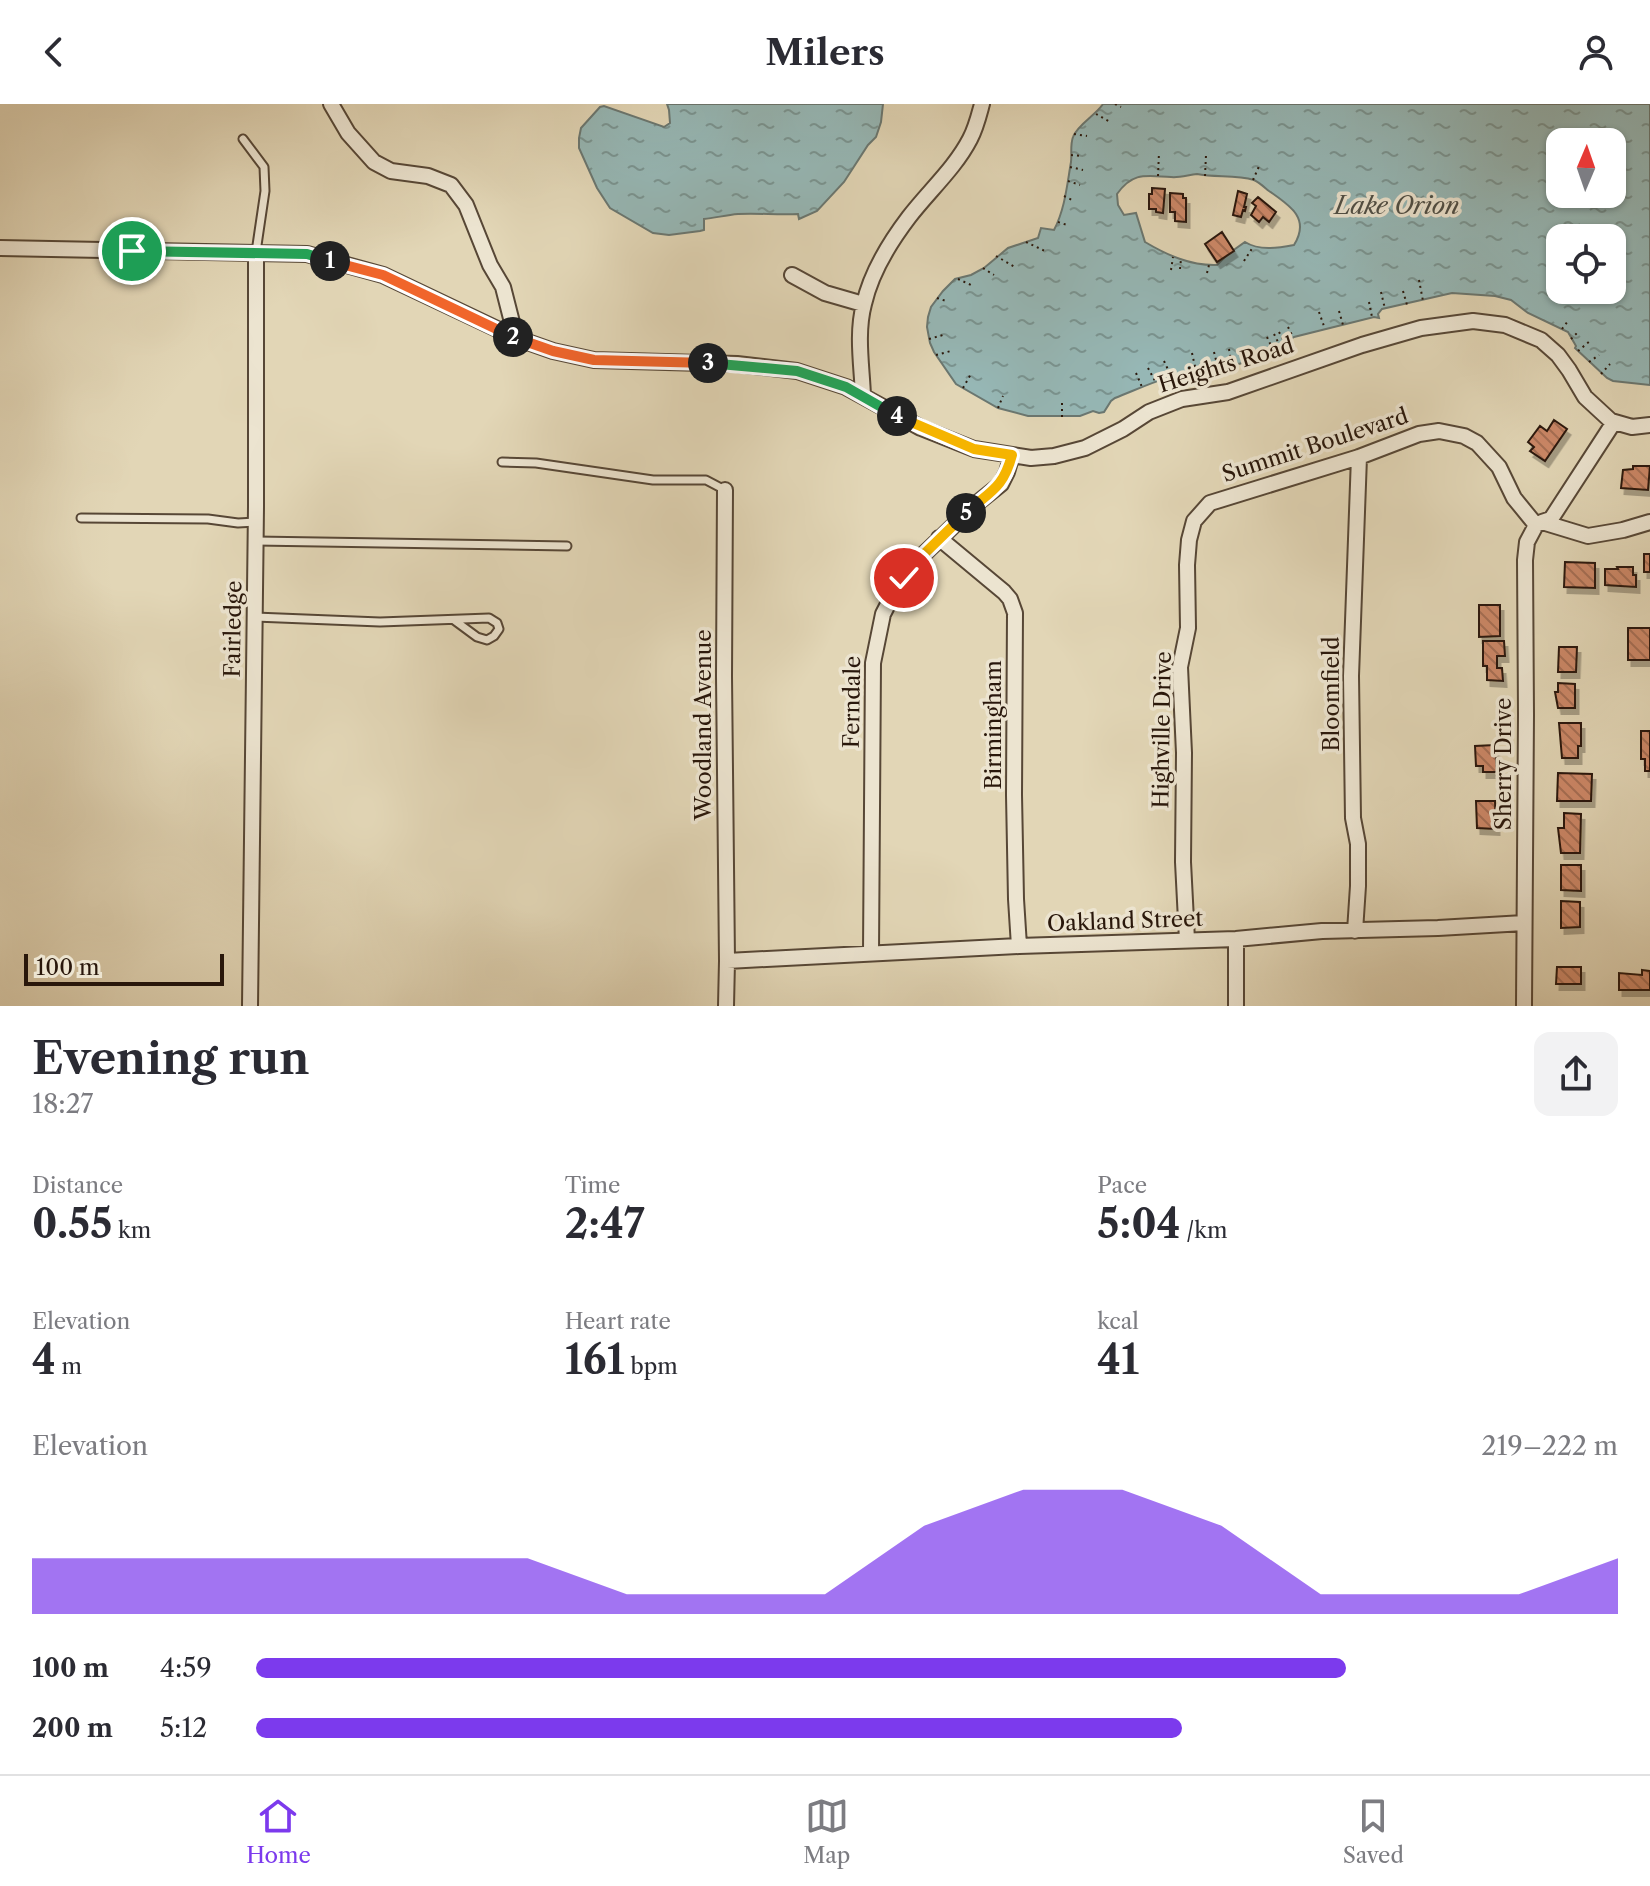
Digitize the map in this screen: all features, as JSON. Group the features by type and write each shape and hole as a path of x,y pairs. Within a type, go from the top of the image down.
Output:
{"street":[{"path":"331,104 348,133 374,162 391,171 428,176 451,185 466,205 490,265 503,287 516,338"},
{"path":"863,396 860,338 863,304 875,274 891,242 970,140 982,104"},
{"name":"Heights Road","path":"0,248 307,254 383,275 516,338 553,351 594,360 737,364 797,371 829,380 921,428 974,449 1031,458 1085,448 1149,412 1182,399 1228,392 1362,345 1421,328 1473,321 1505,325 1541,340 1558,355 1585,397 1614,422"},
{"name":"Fairledge","path":"250,1006 256,252"},
{"path":"792,275 825,293 863,304"},
{"path":"1614,422 1632,427 1650,425"},
{"name":"Sherry Drive","path":"1524,1006 1527,542 1539,523 1551,519 1614,422"},
{"name":"Summit Boulevard","path":"1194,521 1210,503 1359,457 1419,434 1439,431 1464,436 1477,443 1499,467 1514,498 1539,523"},
{"name":"Ferndale","path":"871,953 873,663 883,614 897,587 939,538 1001,484 1012,455"},
{"name":"Bloomfield","path":"1355,931 1358,844 1353,818 1351,676 1359,457"},
{"name":"Woodland Avenue","path":"725,490 726,1006"},
{"name":"Highville Drive","path":"1187,940 1180,667 1188,628 1187,565 1194,521"},
{"path":"1539,523 1588,536 1650,522"},
{"name":"Birmingham","path":"939,538 1004,592 1015,613 1014,795 1019,946"},
{"name":"Oakland Street","path":"727,961 1524,923"},
{"path":"1236,939 1236,1006"}],"lane":[{"path":"243,139 264,167 265,191 256,252"},
{"path":"502,462 536,463 653,480 706,480 725,490"},
{"path":"81,518 256,522"},
{"path":"256,541 567,546"},
{"path":"255,617 380,622 489,618 497,623 499,629 487,640 477,637 454,620"}],"path":[{"path":"1115,104 1121,107"},
{"path":"1096,114 1110,122"},
{"path":"1074,134 1087,136"},
{"path":"1158,176 1159,152"},
{"path":"1071,155 1083,156"},
{"path":"1205,176 1206,155"},
{"path":"1253,180 1260,164"},
{"path":"1070,167 1083,170"},
{"path":"1068,181 1080,185"},
{"path":"1064,196 1074,201"},
{"path":"1058,222 1067,225"},
{"path":"1026,242 1047,252"},
{"path":"1247,259 1253,247"},
{"path":"996,256 1015,267"},
{"path":"1171,270 1173,257"},
{"path":"1180,269 1181,259"},
{"path":"1207,273 1209,265"},
{"path":"983,268 994,275"},
{"path":"958,279 971,285"},
{"path":"1419,280 1423,301"},
{"path":"1403,291 1407,305"},
{"path":"1381,292 1385,309"},
{"path":"937,298 946,301"},
{"path":"1369,302 1372,317"},
{"path":"1339,311 1343,325"},
{"path":"1319,312 1325,329"},
{"path":"1562,329 1568,321"},
{"path":"1288,327 1293,337"},
{"path":"1571,339 1579,331"},
{"path":"1279,332 1285,343"},
{"path":"1274,334 1280,346"},
{"path":"929,339 943,335"},
{"path":"1267,337 1273,350"},
{"path":"1578,351 1590,341"},
{"path":"1250,346 1254,357"},
{"path":"1229,349 1232,366"},
{"path":"936,355 951,351"},
{"path":"1214,352 1218,368"},
{"path":"1192,353 1196,371"},
{"path":"1589,362 1599,355"},
{"path":"1164,361 1171,376"},
{"path":"1601,374 1610,364"},
{"path":"1148,368 1155,381"},
{"path":"1136,373 1142,387"},
{"path":"963,388 971,374"},
{"path":"998,408 1003,396"},
{"path":"1062,401 1062,417"}],"water":[{"path":"667,104 883,104 876,137 844,182 817,211 799,219 798,214 734,214 704,219 704,230 669,235 653,233 610,208 579,148 581,128 600,107 664,127 670,123"},
{"name":"Lake Orion","path":"1103,104 1650,104 1650,385 1607,378 1575,348 1568,332 1528,313 1511,300 1452,293 1382,309 1379,318 1294,337 1243,363 1212,369 1210,374 1206,371 1193,372 1159,380 1115,398 1104,412 1093,411 1080,416 1028,416 998,408 956,384 930,343 928,317 931,307 955,279 984,268 1008,248 1038,238 1041,228 1054,230 1065,197 1073,137","holes":["1197,174 1240,177 1260,184 1284,202 1299,220 1299,236 1294,245 1262,248 1245,242 1217,265 1207,265 1180,259 1145,242 1136,213 1124,215 1118,205 1117,194 1141,176"]}],"building":[{"path":"1152,188 1165,189 1163,213 1149,209"},
{"path":"1238,191 1247,194 1241,217 1233,215"},
{"path":"1170,193 1183,194 1186,198 1186,222 1175,221 1175,212 1170,212"},
{"path":"1258,197 1276,212 1269,222 1263,217 1259,222 1251,215 1256,206 1252,203"},
{"path":"1222,232 1234,251 1217,262 1205,244"},
{"path":"1554,420 1567,429 1545,461 1530,451 1534,447 1528,442 1540,426 1547,431"},
{"path":"1633,466 1650,466 1648,490 1621,488 1623,470 1633,469"},
{"path":"1644,554 1650,554 1650,572 1644,572"},
{"path":"1565,562 1595,563 1595,588 1564,587"},
{"path":"1633,567 1636,587 1605,585 1605,569"},
{"path":"1479,605 1500,605 1500,636 1479,637"},
{"path":"1628,628 1650,628 1650,660 1628,660"},
{"path":"1483,641 1504,641 1505,656 1497,656 1497,668 1502,668 1503,681 1487,680 1487,666 1483,666"},
{"path":"1559,647 1577,647 1576,672 1558,672"},
{"path":"1558,683 1575,684 1575,708 1558,708 1555,692 1558,692"},
{"path":"1559,723 1581,723 1578,758 1562,758"},
{"path":"1641,731 1650,731 1650,771 1645,771 1645,759 1641,759"},
{"path":"1495,745 1497,772 1483,772 1483,766 1476,766 1475,746"},
{"path":"1558,773 1592,774 1591,801 1557,801"},
{"path":"1476,801 1495,801 1496,829 1477,828"},
{"path":"1564,813 1581,814 1580,853 1561,853 1558,828 1564,828"},
{"path":"1561,865 1581,865 1581,891 1561,890"},
{"path":"1561,901 1580,902 1580,927 1561,928"},
{"path":"1557,967 1581,967 1581,984 1556,984"},
{"path":"1642,970 1650,971 1650,990 1619,990 1619,973 1642,975"}],"route":[{"path":"132,251 307,254 383,275 516,338 553,351 594,360 737,364 797,371 846,387 921,428 974,449 1012,455 1001,484 939,538 904,578"}]}
